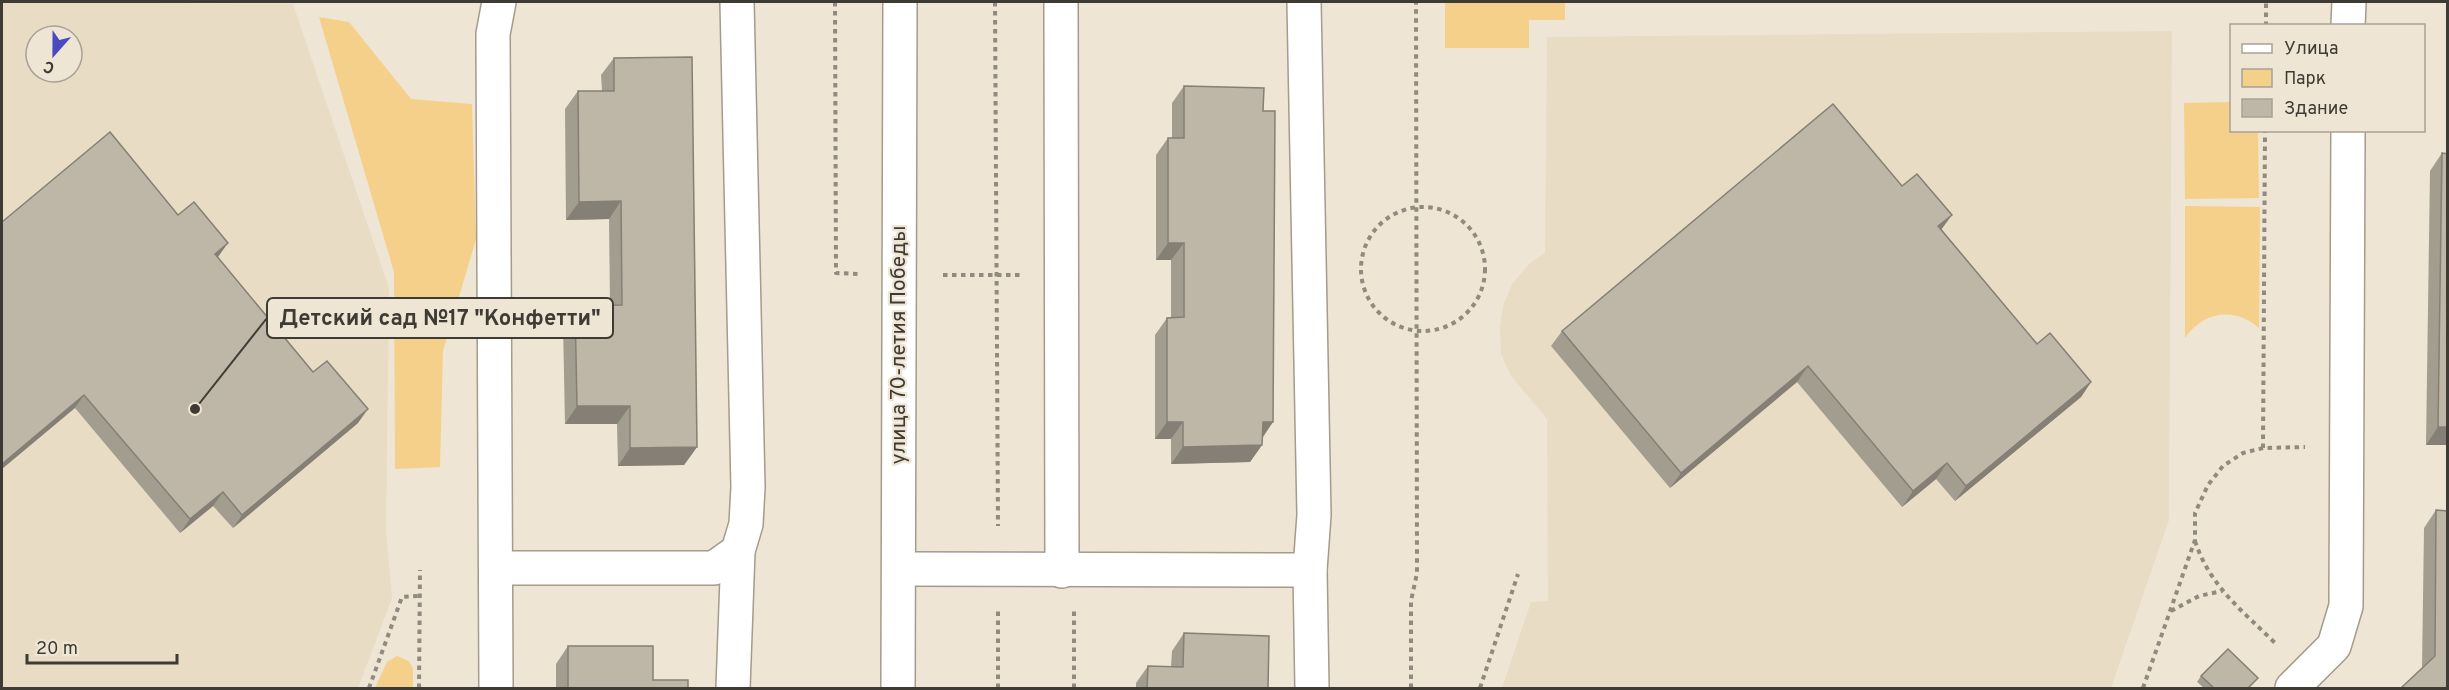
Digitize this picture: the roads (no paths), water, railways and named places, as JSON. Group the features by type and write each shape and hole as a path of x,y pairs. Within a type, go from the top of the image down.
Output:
{"street":[{"path":"496,688 493,34 499,2"},
{"path":"733,688 738,551 746,524 747,487 737,2"},
{"name":"улица 70-летия Победы","path":"898,688 900,2"},
{"path":"1061,2 1068,571"},
{"path":"1304,2 1314,514 1310,570 1312,688"},
{"path":"2348,24 2349,2 2364,2"},
{"path":"2300,681 2334,646 2346,606 2348,132"},
{"path":"496,568 714,568 738,551"},
{"path":"899,569 1310,570"}],"place":[{"name":"Детский сад №17 \"Конфетти\"","path":"195,409"}]}
